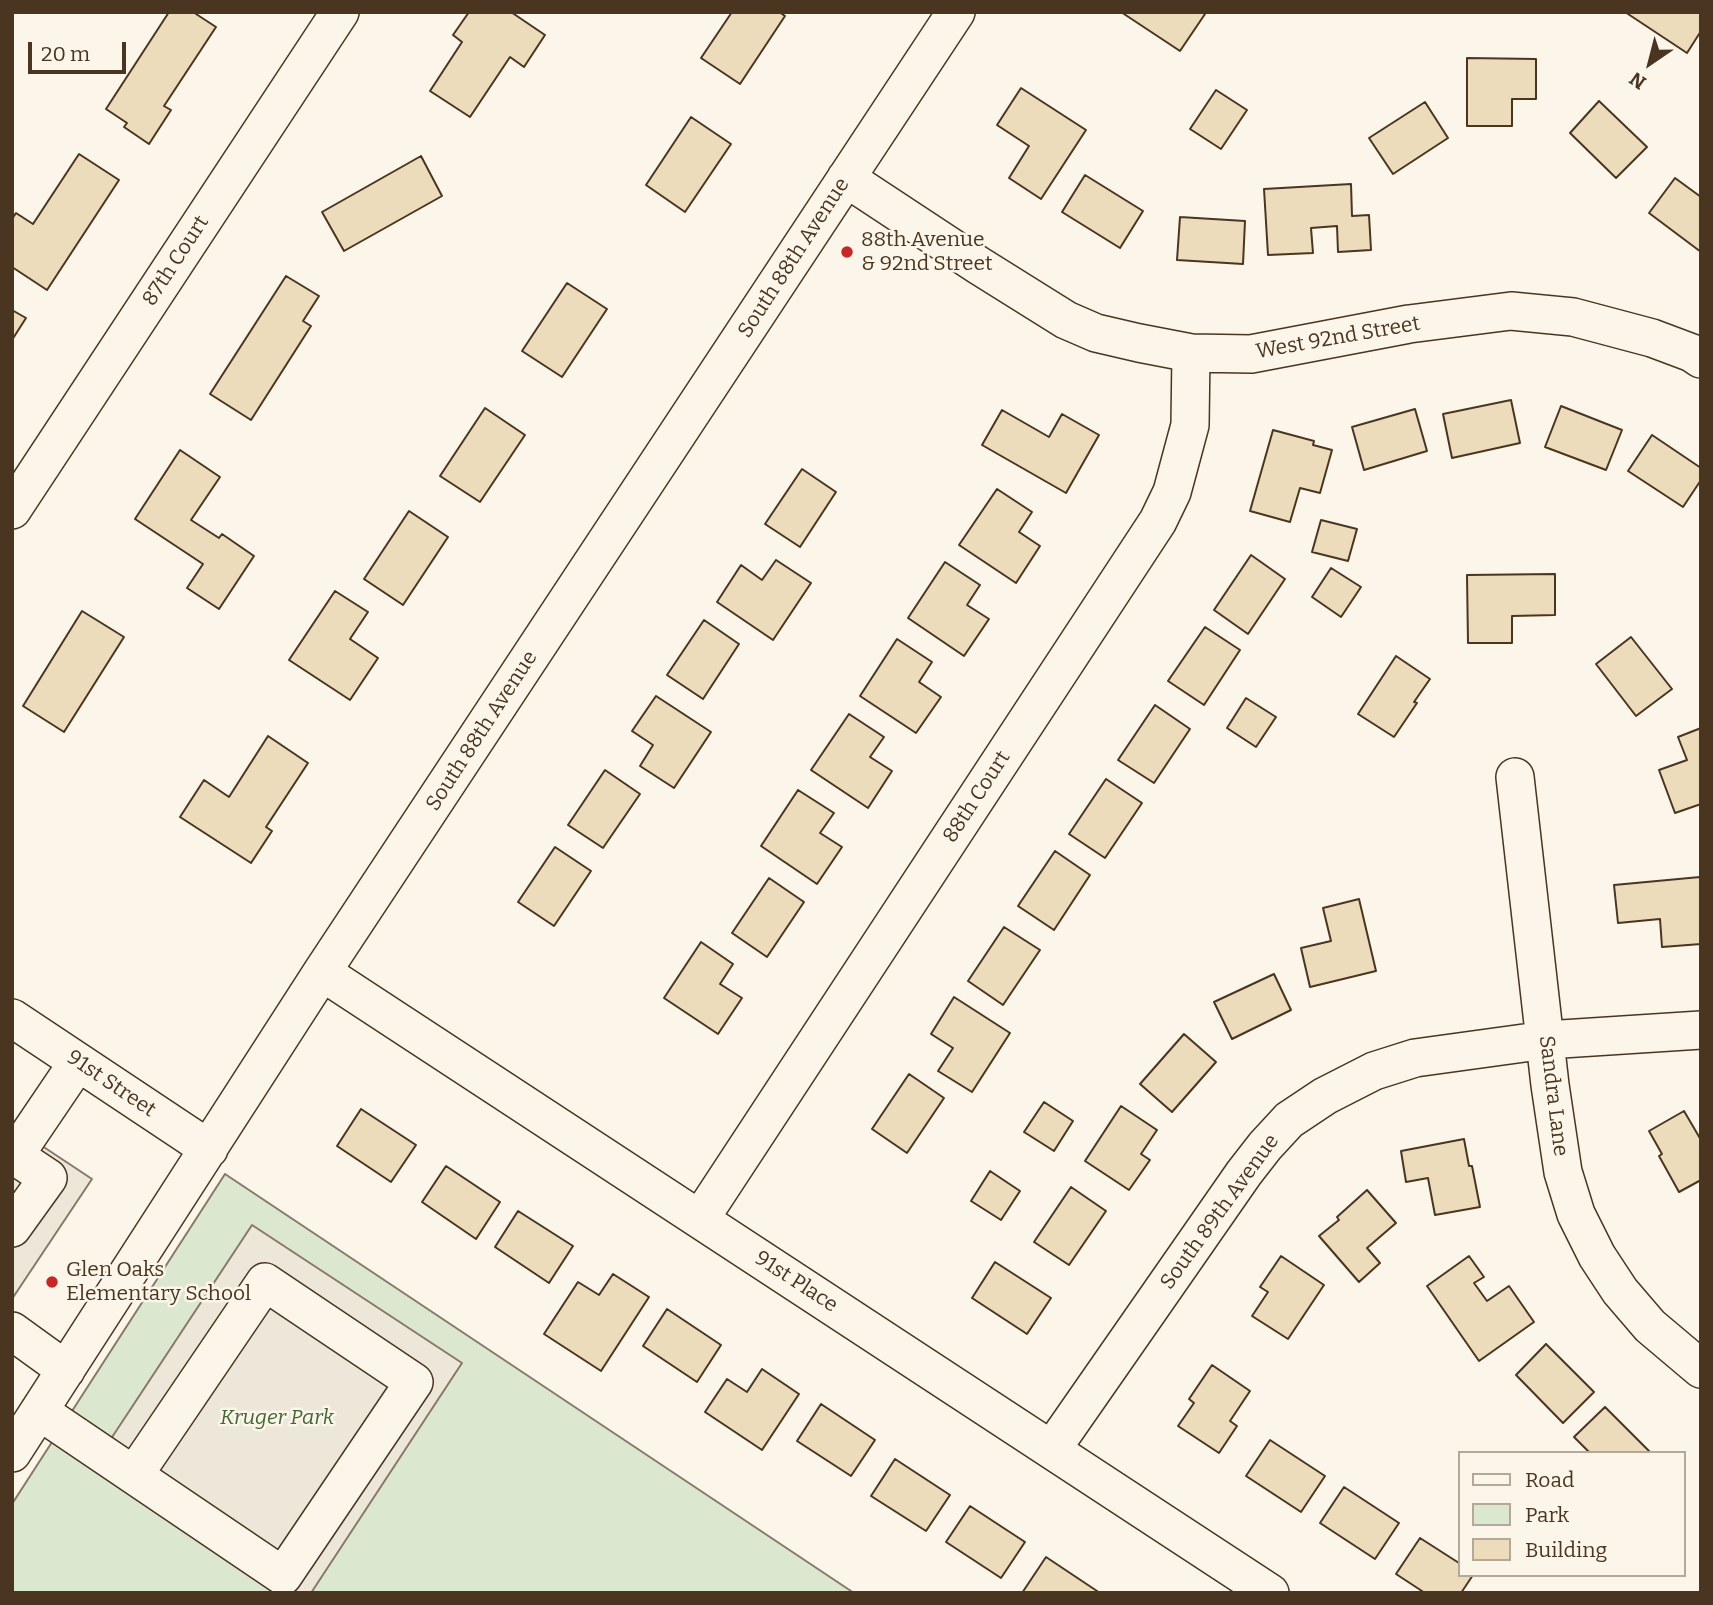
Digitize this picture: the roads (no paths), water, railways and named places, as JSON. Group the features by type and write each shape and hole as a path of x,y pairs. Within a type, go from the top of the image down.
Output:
{"street":[{"name":"87th Court","path":"12,510 340,12"},
{"name":"South 88th Avenue","path":"12,1452 322,972 956,12"},
{"name":"West 92nd Street","path":"846,178 1066,320 1096,333 1139,343 1191,353 1251,354 1409,324 1511,311 1573,317 1652,338 1701,359"},
{"name":"88th Court","path":"700,1219 1158,521 1172,492 1190,425 1191,353"},
{"name":"Sandra Lane","path":"1515,777 1550,1085 1563,1172 1576,1214 1597,1256 1620,1291 1650,1326 1701,1369"},
{"name":"91st Place","path":"322,972 1270,1593"},
{"name":"91st Street","path":"12,1018 209,1149"},
{"name":"South 89th Avenue","path":"1052,1450 1244,1172 1289,1120 1325,1096 1374,1071 1415,1058 1546,1040 1701,1030"},
{"path":"12,1228 48,1178 13,1154 78,1062"},
{"path":"39,1411 283,1576 414,1382 265,1282 134,1475"},
{"path":"12,1331 66,1370"}],"place":[{"name":"88th Avenue & 92nd Street","path":"847,252"},
{"name":"Glen Oaks Elementary School","path":"52,1282"}],"park label":[{"name":"Kruger Park","path":"277,1418"}]}
